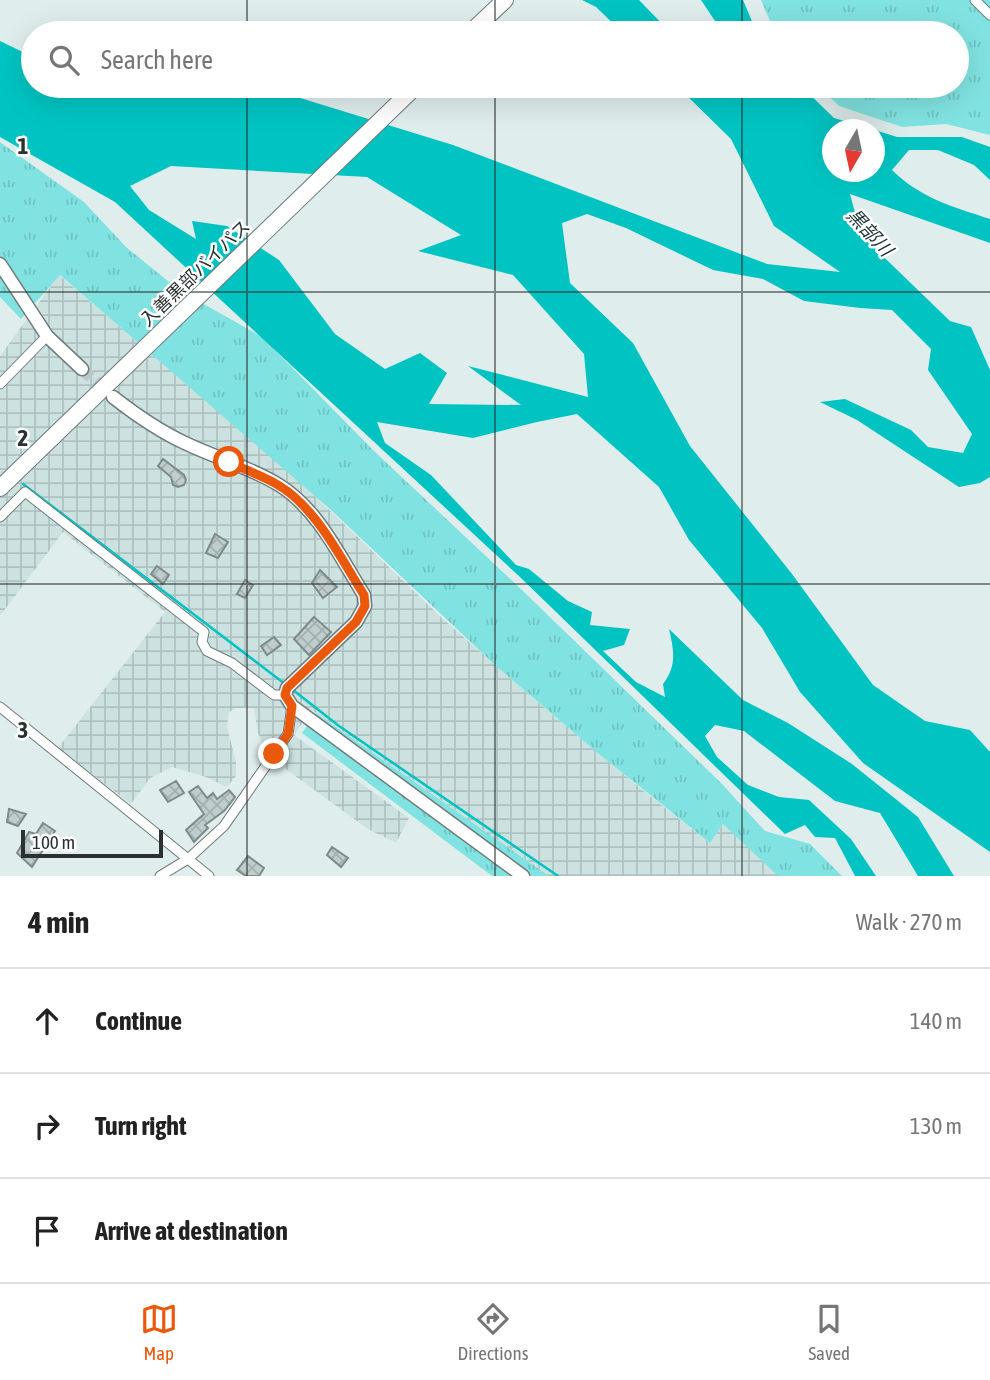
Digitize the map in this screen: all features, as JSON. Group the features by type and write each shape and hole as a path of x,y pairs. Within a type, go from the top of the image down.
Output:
{"highway":[{"path":"483,21 505,0"},
{"name":"入善黒部バイパス","path":"0,488 106,395 142,352 404,98"}],"street":[{"path":"975,0 990,15"},
{"path":"0,264 47,336 82,369"},
{"path":"0,384 47,336"},
{"path":"106,395 185,443 280,486 307,510 323,530 364,595 365,606 356,622 287,688 288,734 224,826 188,859 160,876"},
{"path":"0,517 25,492 204,632 202,642 207,651 232,663 274,695 289,701 523,876"},
{"path":"0,707 209,876"}],"shaded area":[{"path":"582,0 639,0 659,21 611,21 596,7"},
{"path":"701,0 743,0 752,21 715,21"},
{"path":"0,41 21,51 21,98 300,98 453,145 767,264 840,272 774,226 731,139 689,98 813,98 837,119 822,119 822,182 885,182 885,133 897,137 962,137 990,147 990,180 974,165 938,150 909,150 892,170 926,195 990,219 990,243 850,194 861,235 950,321 971,327 990,370 990,477 980,483 959,487 857,420 820,402 845,399 911,430 928,447 963,453 972,434 928,370 931,349 892,310 804,301 763,279 713,270 626,228 587,214 562,223 570,283 633,343 690,446 792,574 873,685 925,721 970,730 990,752 990,852 863,763 800,692 762,628 689,540 659,487 577,414 473,438 377,422 385,443 431,475 516,565 529,569 568,601 592,612 590,625 630,629 624,645 603,651 636,682 665,697 663,684 671,671 673,658 669,629 743,700 788,723 852,764 918,817 954,876 918,876 880,813 835,801 744,731 715,725 705,736 717,757 748,785 779,797 809,800 851,839 876,876 855,876 835,838 815,837 805,825 785,834 520,577 115,202 0,137","holes":["171,166 367,177 461,235 418,251 513,275 584,354 588,397 468,366 521,405 429,404 447,373 420,353 385,369 335,334 279,260 227,226 192,221 196,239 149,210 130,186"]},
{"path":"59,275 296,478 442,618 651,797 710,843 723,824 781,876 549,876 312,710 294,735 409,818 396,843 368,829 287,770 265,750 258,733 254,708 236,708 229,712 227,727 236,762 236,776 227,787 206,777 172,767 150,778 131,804 58,748 165,612 63,532 0,616 0,356"}],"green space":[{"path":"761,0 990,0 990,135 946,124 902,127 885,121 885,119 839,106 831,98 969,98 969,21 770,21"},
{"path":"0,142 84,202 126,247 179,290 262,337 375,452 721,783 765,831 810,844 842,876 778,876 723,824 710,843 599,754 496,666 331,510 60,275 21,319 0,297"},
{"path":"316,713 549,876 492,876 302,733"}],"building":[{"path":"163,459 184,475 184,485 173,485 171,477 158,466"},
{"path":"215,534 228,542 218,558 206,553"},
{"path":"157,566 169,575 163,584 151,574"},
{"path":"320,570 337,587 323,598 312,583"},
{"path":"245,580 253,585 245,598 237,594"},
{"path":"314,617 331,632 309,655 294,639"},
{"path":"274,637 281,645 267,655 261,646"},
{"path":"176,781 184,793 168,802 160,790"},
{"path":"198,786 207,798 213,793 217,799 229,790 235,797 224,811 205,825 208,828 194,842 186,830 204,814 189,792"},
{"path":"9,809 26,814 18,826 7,822"},
{"path":"43,823 55,831 32,867 17,853 29,832 36,834"},
{"path":"332,847 348,858 341,867 327,855"},
{"path":"248,856 264,868 259,876 246,876 237,870"}],"waterway":[{"path":"23,484 285,684"},
{"path":"293,690 339,726 558,876"}],"tunnel":[{"path":"82,369 108,392"}],"route":[{"path":"229,462 280,486 307,510 323,530 364,595 365,606 356,622 287,688 285,695 292,706 288,734 274,754"}],"water label":[{"name":"黒部川","path":"870,232"}]}
